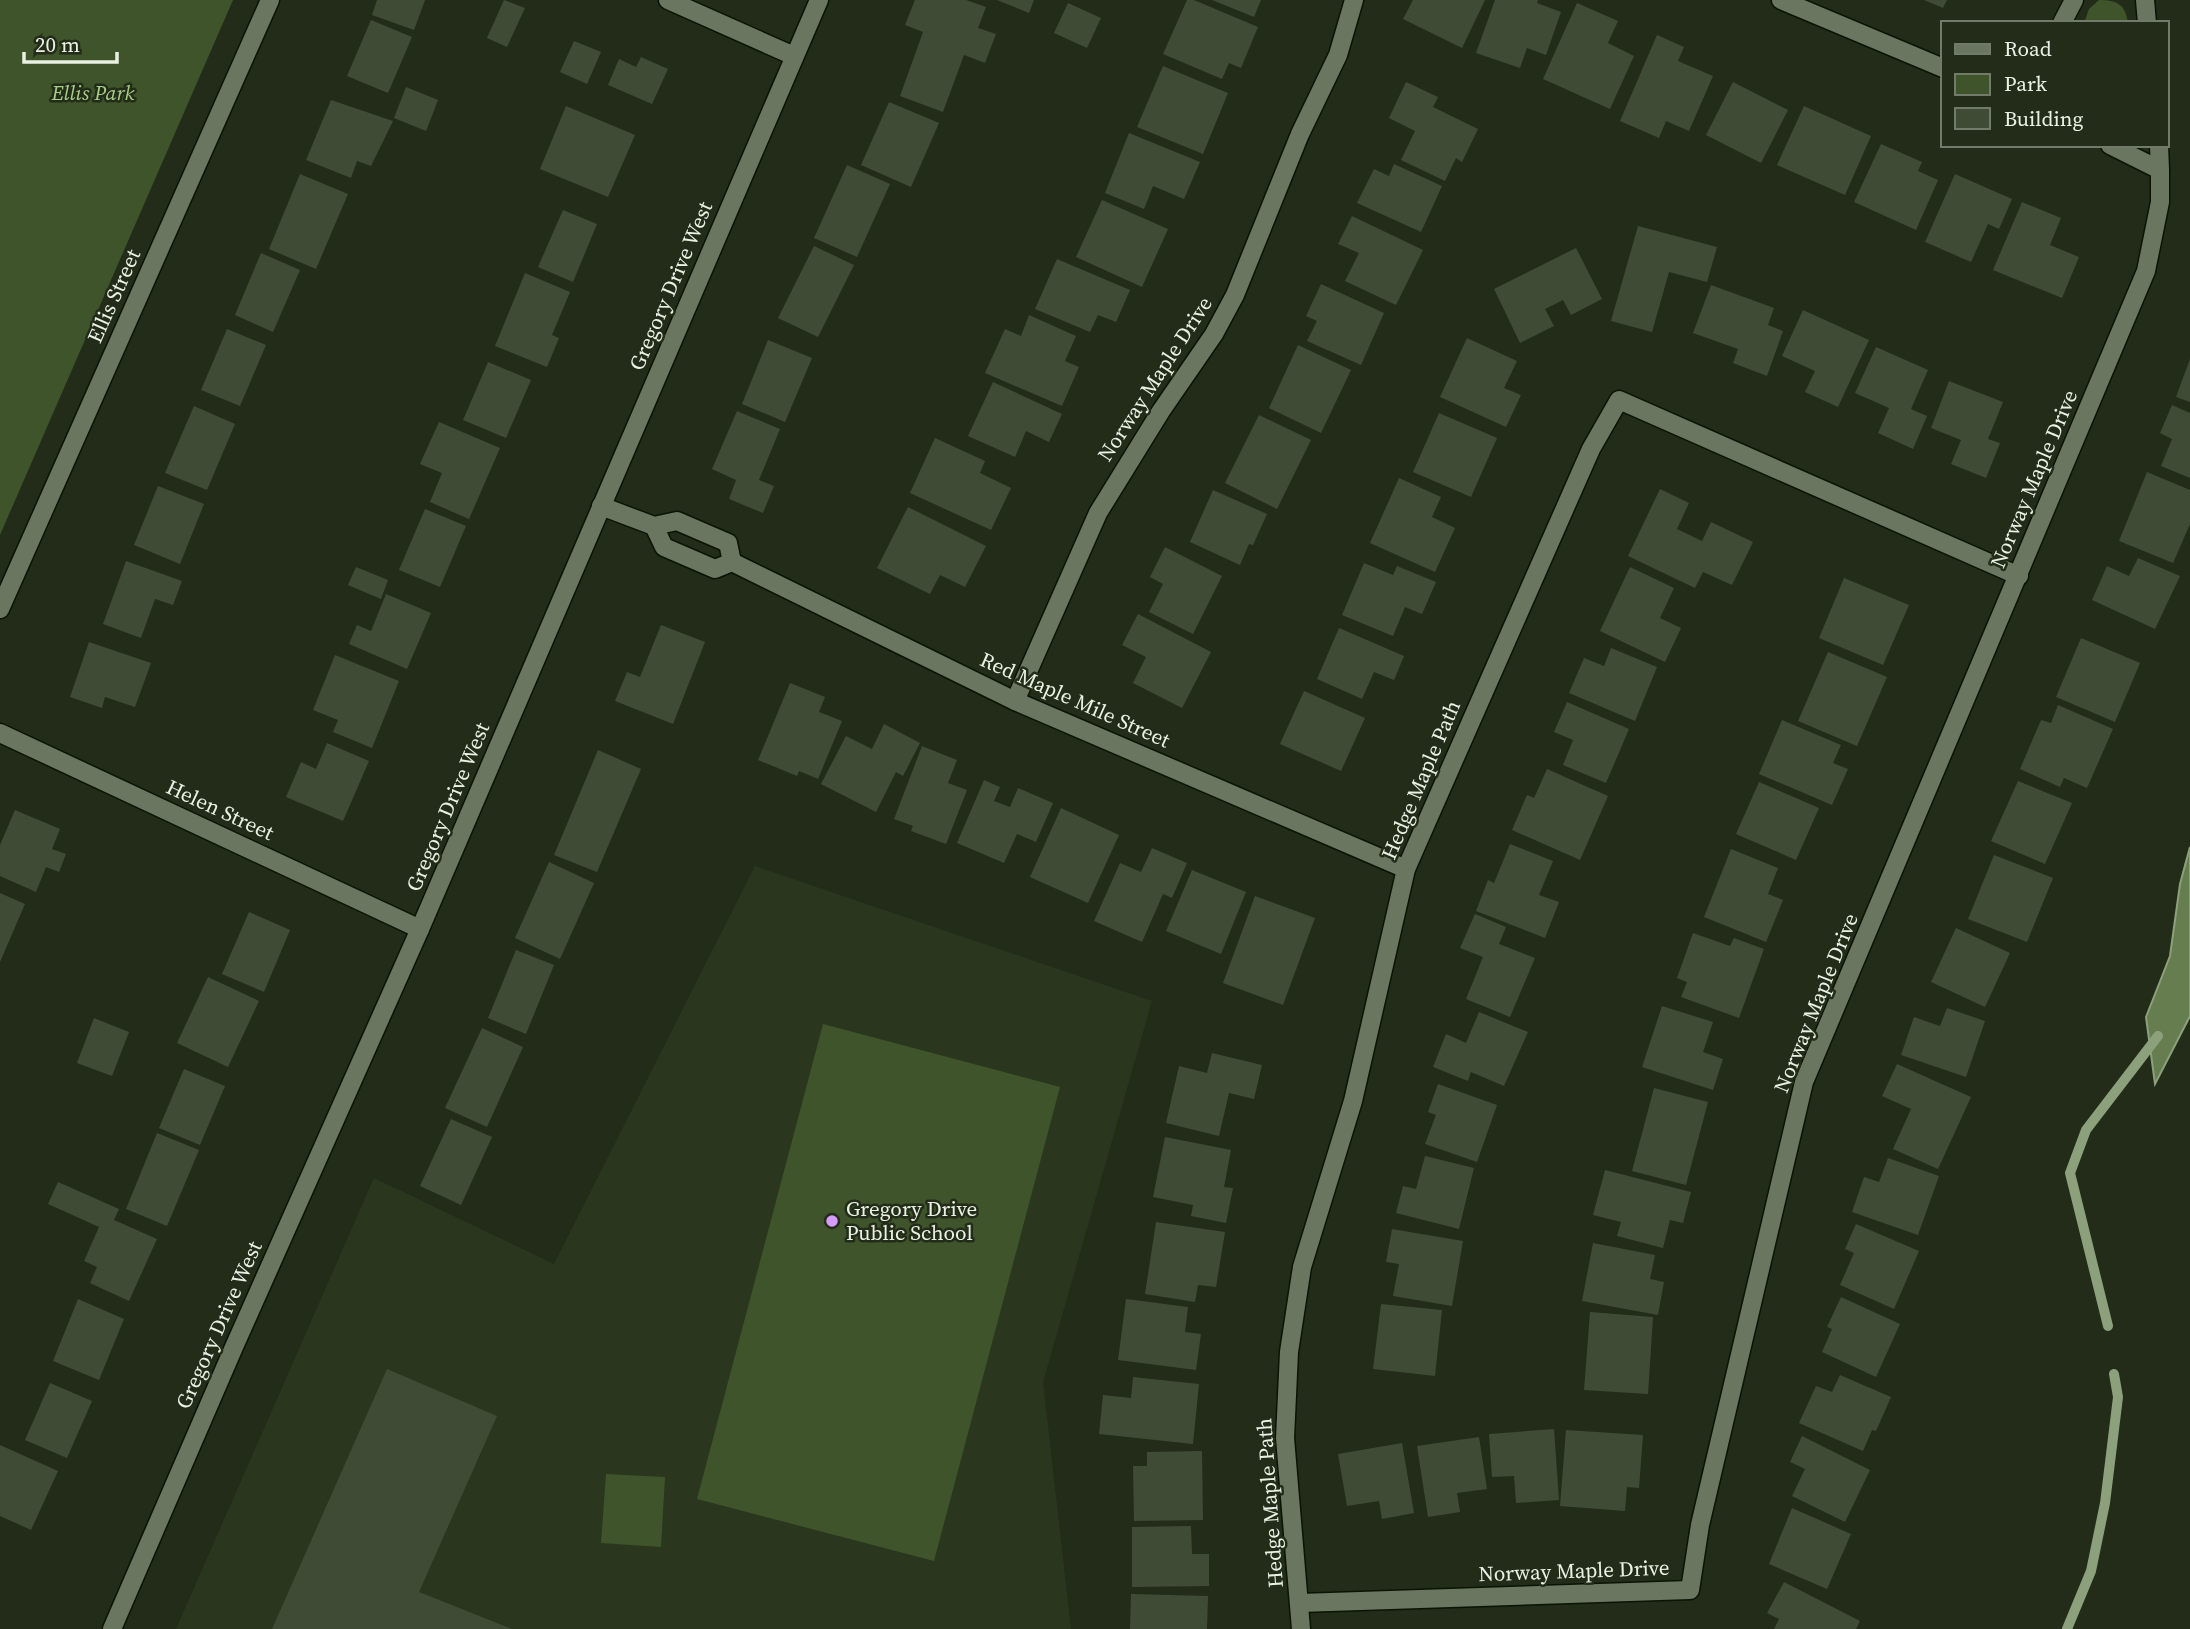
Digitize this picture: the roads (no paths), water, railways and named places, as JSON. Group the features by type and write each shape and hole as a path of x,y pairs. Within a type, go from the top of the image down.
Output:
{"street":[{"name":"Ellis Street","path":"0,610 270,0"},
{"path":"668,0 794,57"},
{"name":"Gregory Drive West","path":"112,1629 420,929 819,0"},
{"name":"Norway Maple Drive","path":"1015,701 1098,513 1161,411 1214,334 1234,295 1300,134 1341,47 1354,0"},
{"path":"1781,0 1941,67"},
{"path":"2063,21 2074,0"},
{"path":"2145,0 2147,21"},
{"path":"2114,147 2160,170"},
{"name":"Norway Maple Drive","path":"1300,1603 1690,1590 1700,1525 1804,1082 2146,271 2160,202 2159,147"},
{"name":"Hedge Maple Path","path":"1301,1629 1285,1438 1289,1352 1303,1267 1353,1101 1406,869 1591,449 1619,401 2019,576"},
{"name":"Red Maple Mile Street","path":"601,506 654,526 677,521 728,543 732,562"},
{"name":"Red Maple Mile Street","path":"654,526 664,547 715,569 732,562 1015,701 1406,869"},
{"name":"Helen Street","path":"0,733 420,929"}],"waterway":[{"path":"2108,1326 2070,1173 2086,1130 2158,1036"},
{"path":"2067,1629 2091,1571 2105,1503 2118,1397 2114,1374"}],"place":[{"name":"Gregory Drive Public School","path":"832,1221"}],"park label":[{"name":"Ellis Park","path":"93,93"}]}
